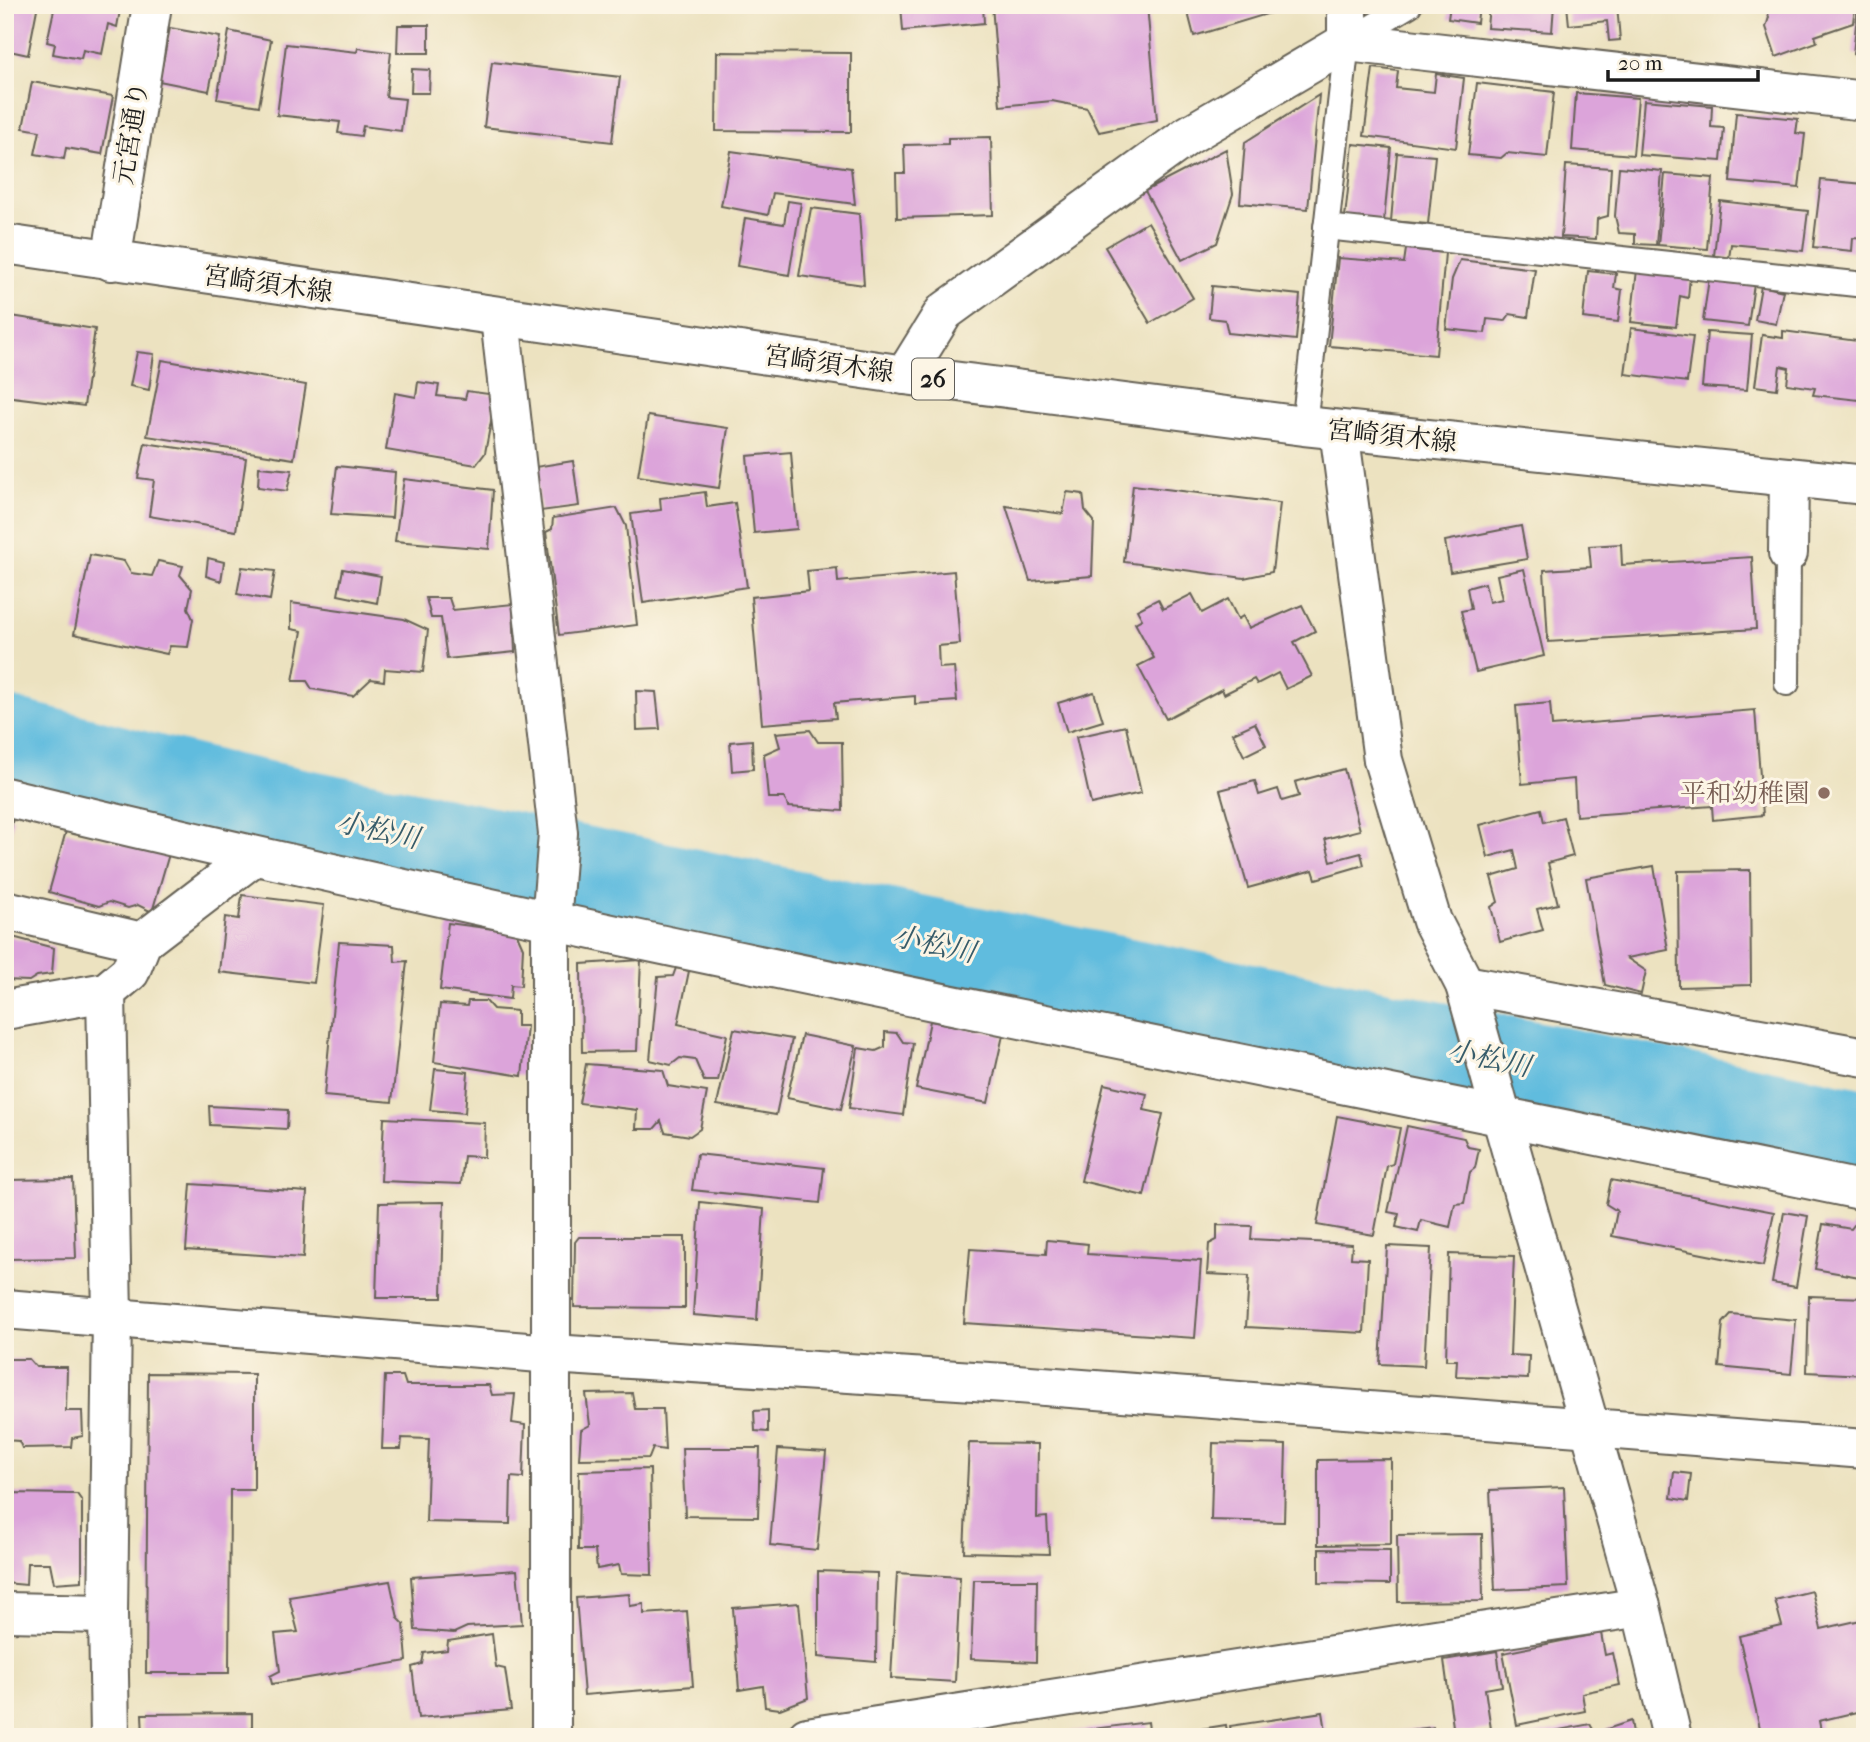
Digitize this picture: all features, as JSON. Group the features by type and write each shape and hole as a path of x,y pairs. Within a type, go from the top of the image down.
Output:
{"street":[{"name":"元宮通り","path":"111,261 152,5"},
{"path":"905,375 944,312 1347,24 1865,101"},
{"name":"宮崎須木線","path":"5,244 905,375 1321,428 1865,485"},
{"path":"500,317 558,833 551,924 551,1737"},
{"path":"1321,428 1383,760 1432,921 1465,985 1640,1607 1672,1737"},
{"path":"1788,553 1789,477"},
{"path":"5,797 253,857 551,924 1865,1191"},
{"path":"5,1010 106,992 130,972 142,942 253,857"},
{"path":"5,910 142,942"},
{"path":"1465,985 1865,1057"},
{"path":"106,992 112,1316 108,1615 110,1737"},
{"path":"5,1309 552,1354 1005,1383 1865,1449"},
{"path":"807,1737 1640,1607"},
{"path":"5,1612 108,1615"}],"lane":[{"path":"1321,428 1326,227 1347,24 1409,5"},
{"path":"1326,227 1865,285"},
{"path":"1787,683 1788,553"}],"building":[{"path":"5,5 34,5 37,9 28,55 5,50"},
{"path":"55,5 121,5 117,27 108,24 102,54 83,50 81,59 53,54 55,44 47,42"},
{"path":"901,5 983,5 984,23 903,31"},
{"path":"992,5 1147,5 1157,120 1099,132 1087,108 1052,101 1000,106"},
{"path":"1186,5 1293,5 1293,6 1194,36"},
{"path":"1450,5 1479,5 1477,23 1448,19"},
{"path":"1489,5 1554,5 1552,32 1487,28"},
{"path":"1567,5 1617,5 1620,40 1609,41 1607,21 1569,25"},
{"path":"1765,5 1855,5 1853,23 1815,36 1817,42 1776,57 1766,27 1769,17"},
{"path":"1858,5 1865,5 1865,55 1853,54"},
{"path":"398,25 429,25 429,53 397,53"},
{"path":"170,28 220,37 209,91 159,81"},
{"path":"229,31 271,40 259,106 217,99"},
{"path":"286,44 357,52 358,48 391,52 386,97 405,99 401,131 363,126 361,136 338,133 340,122 277,115"},
{"path":"717,52 851,53 851,132 716,131"},
{"path":"492,62 620,77 612,142 484,127"},
{"path":"1373,68 1398,71 1396,88 1434,92 1436,74 1464,78 1456,148 1364,136"},
{"path":"412,69 430,70 429,93 411,93"},
{"path":"32,82 113,96 102,154 66,148 64,159 35,154 40,131 23,128"},
{"path":"1477,83 1554,92 1547,157 1507,153 1501,158 1468,155"},
{"path":"1576,93 1638,98 1633,155 1572,150"},
{"path":"1319,95 1308,209 1240,203 1245,142"},
{"path":"1644,100 1712,106 1711,127 1724,128 1721,161 1639,155"},
{"path":"1736,113 1798,119 1796,133 1805,134 1799,188 1730,182"},
{"path":"991,137 993,215 897,218 896,173 905,173 904,145 948,144 948,138"},
{"path":"1353,144 1391,148 1384,221 1345,217"},
{"path":"1226,149 1233,194 1217,243 1182,260 1145,191"},
{"path":"731,151 851,168 855,204 773,193 768,215 721,206"},
{"path":"1397,153 1435,156 1428,224 1391,221"},
{"path":"1566,165 1611,168 1608,216 1597,219 1596,239 1561,237"},
{"path":"1619,167 1662,171 1656,245 1635,244 1635,234 1619,233 1615,216"},
{"path":"1665,174 1713,178 1707,249 1658,245"},
{"path":"1821,180 1864,184 1861,213 1865,213 1865,239 1853,238 1852,251 1813,247"},
{"path":"788,201 801,203 789,275 737,266 745,218 784,224"},
{"path":"1720,201 1808,211 1803,251 1731,244 1729,258 1714,256"},
{"path":"811,208 859,214 864,285 799,276"},
{"path":"1148,222 1193,298 1150,323 1105,247"},
{"path":"1406,249 1445,253 1436,355 1329,346 1338,258 1404,263"},
{"path":"1460,260 1535,269 1528,317 1510,314 1505,321 1487,319 1485,333 1446,329 1452,279"},
{"path":"1637,270 1690,276 1688,298 1680,296 1676,327 1631,322"},
{"path":"1588,271 1616,274 1614,288 1622,290 1618,322 1583,318"},
{"path":"1709,278 1754,284 1748,326 1703,321"},
{"path":"1212,286 1300,295 1296,340 1228,333 1225,320 1209,318"},
{"path":"1761,286 1783,291 1776,324 1755,320"},
{"path":"5,315 95,329 84,406 5,396"},
{"path":"1631,328 1693,336 1687,382 1625,374"},
{"path":"1783,331 1865,342 1859,400 1813,395 1815,388 1787,384 1789,368 1780,366 1777,389 1755,386 1762,335 1783,338"},
{"path":"1707,332 1752,335 1747,390 1702,387"},
{"path":"137,352 154,354 149,390 130,386"},
{"path":"162,360 306,385 294,459 147,436"},
{"path":"418,382 439,385 437,396 465,399 467,391 496,395 485,453 476,465 386,450 395,393 416,397"},
{"path":"648,416 728,428 719,488 638,476"},
{"path":"145,443 246,458 236,531 149,516 154,480 138,478"},
{"path":"791,452 797,529 754,533 747,456"},
{"path":"573,461 579,506 541,511 535,467"},
{"path":"337,466 395,472 392,518 331,514"},
{"path":"259,467 292,470 287,491 258,487"},
{"path":"404,479 493,490 489,549 395,541"},
{"path":"1133,485 1280,503 1272,572 1244,578 1124,562"},
{"path":"705,492 707,507 735,503 747,587 643,603 631,514 661,510 660,498"},
{"path":"1067,492 1083,494 1085,510 1094,521 1092,576 1030,581 1006,506 1063,514"},
{"path":"617,508 626,526 637,625 559,635 546,532 552,529 553,518"},
{"path":"1521,526 1527,559 1450,572 1445,541"},
{"path":"1621,544 1622,565 1752,557 1756,629 1548,642 1544,570 1591,567 1589,546"},
{"path":"90,555 124,561 131,573 152,576 158,561 183,566 180,575 192,589 188,608 193,619 188,647 170,646 167,654 74,634"},
{"path":"208,558 224,562 221,581 206,576"},
{"path":"242,567 275,571 270,600 237,594"},
{"path":"837,568 838,582 954,571 960,644 938,646 939,668 954,667 957,701 915,704 915,696 834,703 836,718 762,724 751,597 809,591 807,571"},
{"path":"343,569 381,576 377,603 338,595"},
{"path":"1524,569 1544,656 1476,672 1461,611 1471,609 1467,588 1485,583 1489,602 1502,599 1497,575"},
{"path":"1192,594 1202,613 1228,599 1238,619 1243,616 1249,628 1302,605 1315,631 1294,642 1312,676 1286,689 1278,673 1257,684 1254,679 1224,694 1222,689 1166,719 1138,666 1154,658 1135,623 1142,619 1137,610 1158,599 1163,609"},
{"path":"426,598 449,598 453,610 513,604 515,652 447,659 441,618 431,618"},
{"path":"291,603 404,619 428,630 423,672 385,669 384,681 371,679 353,696 312,689 307,681 293,681 302,631 291,629"},
{"path":"636,691 656,692 660,729 637,730"},
{"path":"1094,692 1103,721 1067,732 1058,703"},
{"path":"1550,703 1552,726 1755,710 1763,815 1713,820 1712,806 1576,816 1574,779 1522,784 1516,706"},
{"path":"1255,723 1266,745 1244,756 1233,733"},
{"path":"1126,726 1141,793 1091,804 1076,737"},
{"path":"810,730 818,742 842,742 843,811 789,807 784,798 768,798 764,754 780,747 776,733"},
{"path":"752,740 753,769 732,771 730,742"},
{"path":"1344,769 1360,830 1325,839 1331,861 1361,853 1364,865 1316,879 1313,870 1248,888 1220,790 1255,781 1259,795 1278,789 1282,801 1299,796 1295,782"},
{"path":"1541,809 1544,822 1563,817 1573,856 1548,863 1558,904 1537,909 1543,930 1500,942 1491,907 1498,902 1491,877 1518,869 1514,850 1488,857 1480,825"},
{"path":"5,816 13,818 7,852 5,852"},
{"path":"66,831 169,854 152,912 138,905 128,908 109,902 99,906 49,892"},
{"path":"1654,866 1668,950 1627,958 1646,971 1641,994 1605,985 1586,878"},
{"path":"1750,870 1751,985 1679,987 1678,871"},
{"path":"242,895 324,905 314,983 219,972 225,917 239,919"},
{"path":"448,923 516,932 523,948 521,986 511,985 510,999 440,990"},
{"path":"5,935 54,948 52,974 37,976 29,981 5,980"},
{"path":"339,942 394,945 395,962 407,961 392,1102 324,1096"},
{"path":"641,960 637,1051 582,1052 581,964"},
{"path":"676,968 689,971 678,1024 727,1035 718,1081 704,1081 695,1060 680,1058 671,1065 650,1060 658,977 673,976"},
{"path":"468,1001 486,1001 493,1009 517,1011 517,1026 527,1026 522,1076 434,1062 440,1004 467,1006"},
{"path":"930,1021 1003,1035 988,1103 916,1089"},
{"path":"734,1029 792,1039 776,1115 717,1105"},
{"path":"885,1032 897,1033 903,1042 913,1043 903,1115 849,1108 858,1048 876,1051 885,1047"},
{"path":"802,1035 856,1046 841,1109 787,1098"},
{"path":"586,1064 663,1070 668,1086 707,1092 700,1129 690,1136 665,1132 661,1121 654,1129 636,1129 637,1110 579,1103"},
{"path":"435,1069 468,1072 465,1113 430,1110"},
{"path":"1104,1084 1147,1094 1144,1110 1163,1114 1144,1196 1081,1181"},
{"path":"209,1106 288,1110 287,1129 210,1125"},
{"path":"1337,1116 1400,1128 1393,1164 1387,1166 1374,1235 1317,1225"},
{"path":"384,1118 485,1123 484,1157 464,1156 461,1184 381,1181"},
{"path":"1407,1126 1464,1138 1468,1147 1479,1149 1475,1168 1470,1172 1464,1203 1455,1204 1450,1227 1421,1220 1418,1232 1396,1227 1399,1214 1388,1212"},
{"path":"697,1154 824,1168 820,1203 692,1190"},
{"path":"73,1179 76,1258 5,1259 5,1180"},
{"path":"1611,1180 1774,1212 1763,1266 1612,1236 1617,1211 1606,1204"},
{"path":"191,1184 307,1192 303,1258 186,1250"},
{"path":"444,1202 442,1298 376,1298 379,1203"},
{"path":"700,1202 764,1209 757,1320 693,1315"},
{"path":"1784,1212 1808,1216 1796,1287 1772,1283"},
{"path":"1857,1221 1865,1222 1865,1278 1815,1269 1823,1224 1851,1229"},
{"path":"1217,1225 1252,1226 1251,1239 1352,1244 1351,1258 1368,1259 1364,1333 1246,1327 1249,1276 1207,1274 1209,1244 1217,1240"},
{"path":"579,1237 685,1237 685,1308 574,1307 575,1242"},
{"path":"1047,1240 1088,1244 1087,1254 1201,1261 1195,1338 964,1323 970,1249 1046,1254"},
{"path":"1387,1246 1431,1248 1424,1366 1380,1364"},
{"path":"1449,1254 1514,1256 1510,1355 1529,1356 1528,1379 1456,1376 1457,1360 1446,1360"},
{"path":"1809,1296 1865,1298 1865,1375 1807,1372"},
{"path":"1731,1314 1796,1320 1791,1374 1719,1367 1723,1323"},
{"path":"5,1359 29,1359 36,1367 67,1367 66,1411 82,1411 83,1436 72,1438 71,1447 22,1448 19,1441 5,1440"},
{"path":"148,1373 254,1374 254,1490 230,1490 229,1673 146,1673"},
{"path":"385,1376 403,1376 406,1385 489,1385 492,1395 515,1394 512,1423 525,1425 523,1478 511,1477 510,1524 426,1522 429,1439 402,1438 401,1449 382,1449"},
{"path":"632,1393 635,1409 663,1409 665,1450 653,1448 649,1458 579,1459 581,1430 590,1425 586,1394"},
{"path":"768,1410 768,1432 755,1431 754,1411"},
{"path":"969,1443 1038,1444 1037,1518 1047,1517 1049,1554 964,1552"},
{"path":"1213,1443 1286,1445 1284,1522 1211,1520"},
{"path":"682,1448 760,1448 758,1517 685,1516"},
{"path":"778,1449 826,1452 817,1550 770,1545"},
{"path":"1391,1459 1391,1544 1318,1545 1318,1460"},
{"path":"650,1469 652,1575 621,1574 619,1565 597,1569 595,1550 578,1550 579,1471"},
{"path":"1674,1472 1691,1474 1688,1501 1671,1498"},
{"path":"1564,1487 1568,1587 1495,1590 1490,1490"},
{"path":"5,1493 77,1494 82,1501 82,1581 54,1583 50,1563 27,1563 26,1585 5,1583"},
{"path":"1482,1534 1483,1601 1398,1602 1397,1535"},
{"path":"1319,1549 1390,1550 1390,1584 1319,1583"},
{"path":"517,1570 522,1624 467,1627 454,1633 415,1630 411,1577"},
{"path":"818,1571 877,1573 876,1662 818,1657"},
{"path":"897,1573 960,1577 955,1682 891,1678"},
{"path":"974,1580 1037,1580 1036,1662 971,1659"},
{"path":"390,1581 398,1618 404,1624 407,1661 272,1684 270,1676 280,1671 275,1634 298,1632 289,1597"},
{"path":"1812,1591 1821,1629 1865,1619 1865,1710 1819,1721 1822,1736 1762,1737 1739,1636 1782,1626 1775,1600"},
{"path":"629,1594 630,1606 644,1604 644,1614 687,1611 693,1686 584,1695 576,1598"},
{"path":"799,1603 808,1698 780,1709 765,1707 763,1686 739,1690 733,1608"},
{"path":"1601,1633 1605,1655 1613,1653 1620,1685 1582,1693 1585,1711 1517,1725 1503,1653"},
{"path":"492,1634 496,1667 505,1669 511,1710 418,1718 412,1667 422,1664 424,1653 447,1650 448,1641"},
{"path":"1497,1651 1502,1686 1485,1689 1491,1729 1454,1734 1444,1660"},
{"path":"1323,1712 1327,1737 1232,1737 1230,1726"},
{"path":"252,1713 252,1737 143,1737 142,1714"},
{"path":"1631,1721 1633,1733 1618,1737 1523,1737 1590,1724 1595,1733"},
{"path":"1148,1722 1150,1737 1053,1737 1052,1734"},
{"path":"1226,1725 1228,1737 1169,1737 1169,1734"},
{"path":"1433,1727 1434,1737 1369,1737 1369,1735"}],"waterway":[{"name":"小松川","path":"5,742 224,798 1865,1135"}],"place":[{"name":"平和幼稚園","path":"1824,793"}]}
